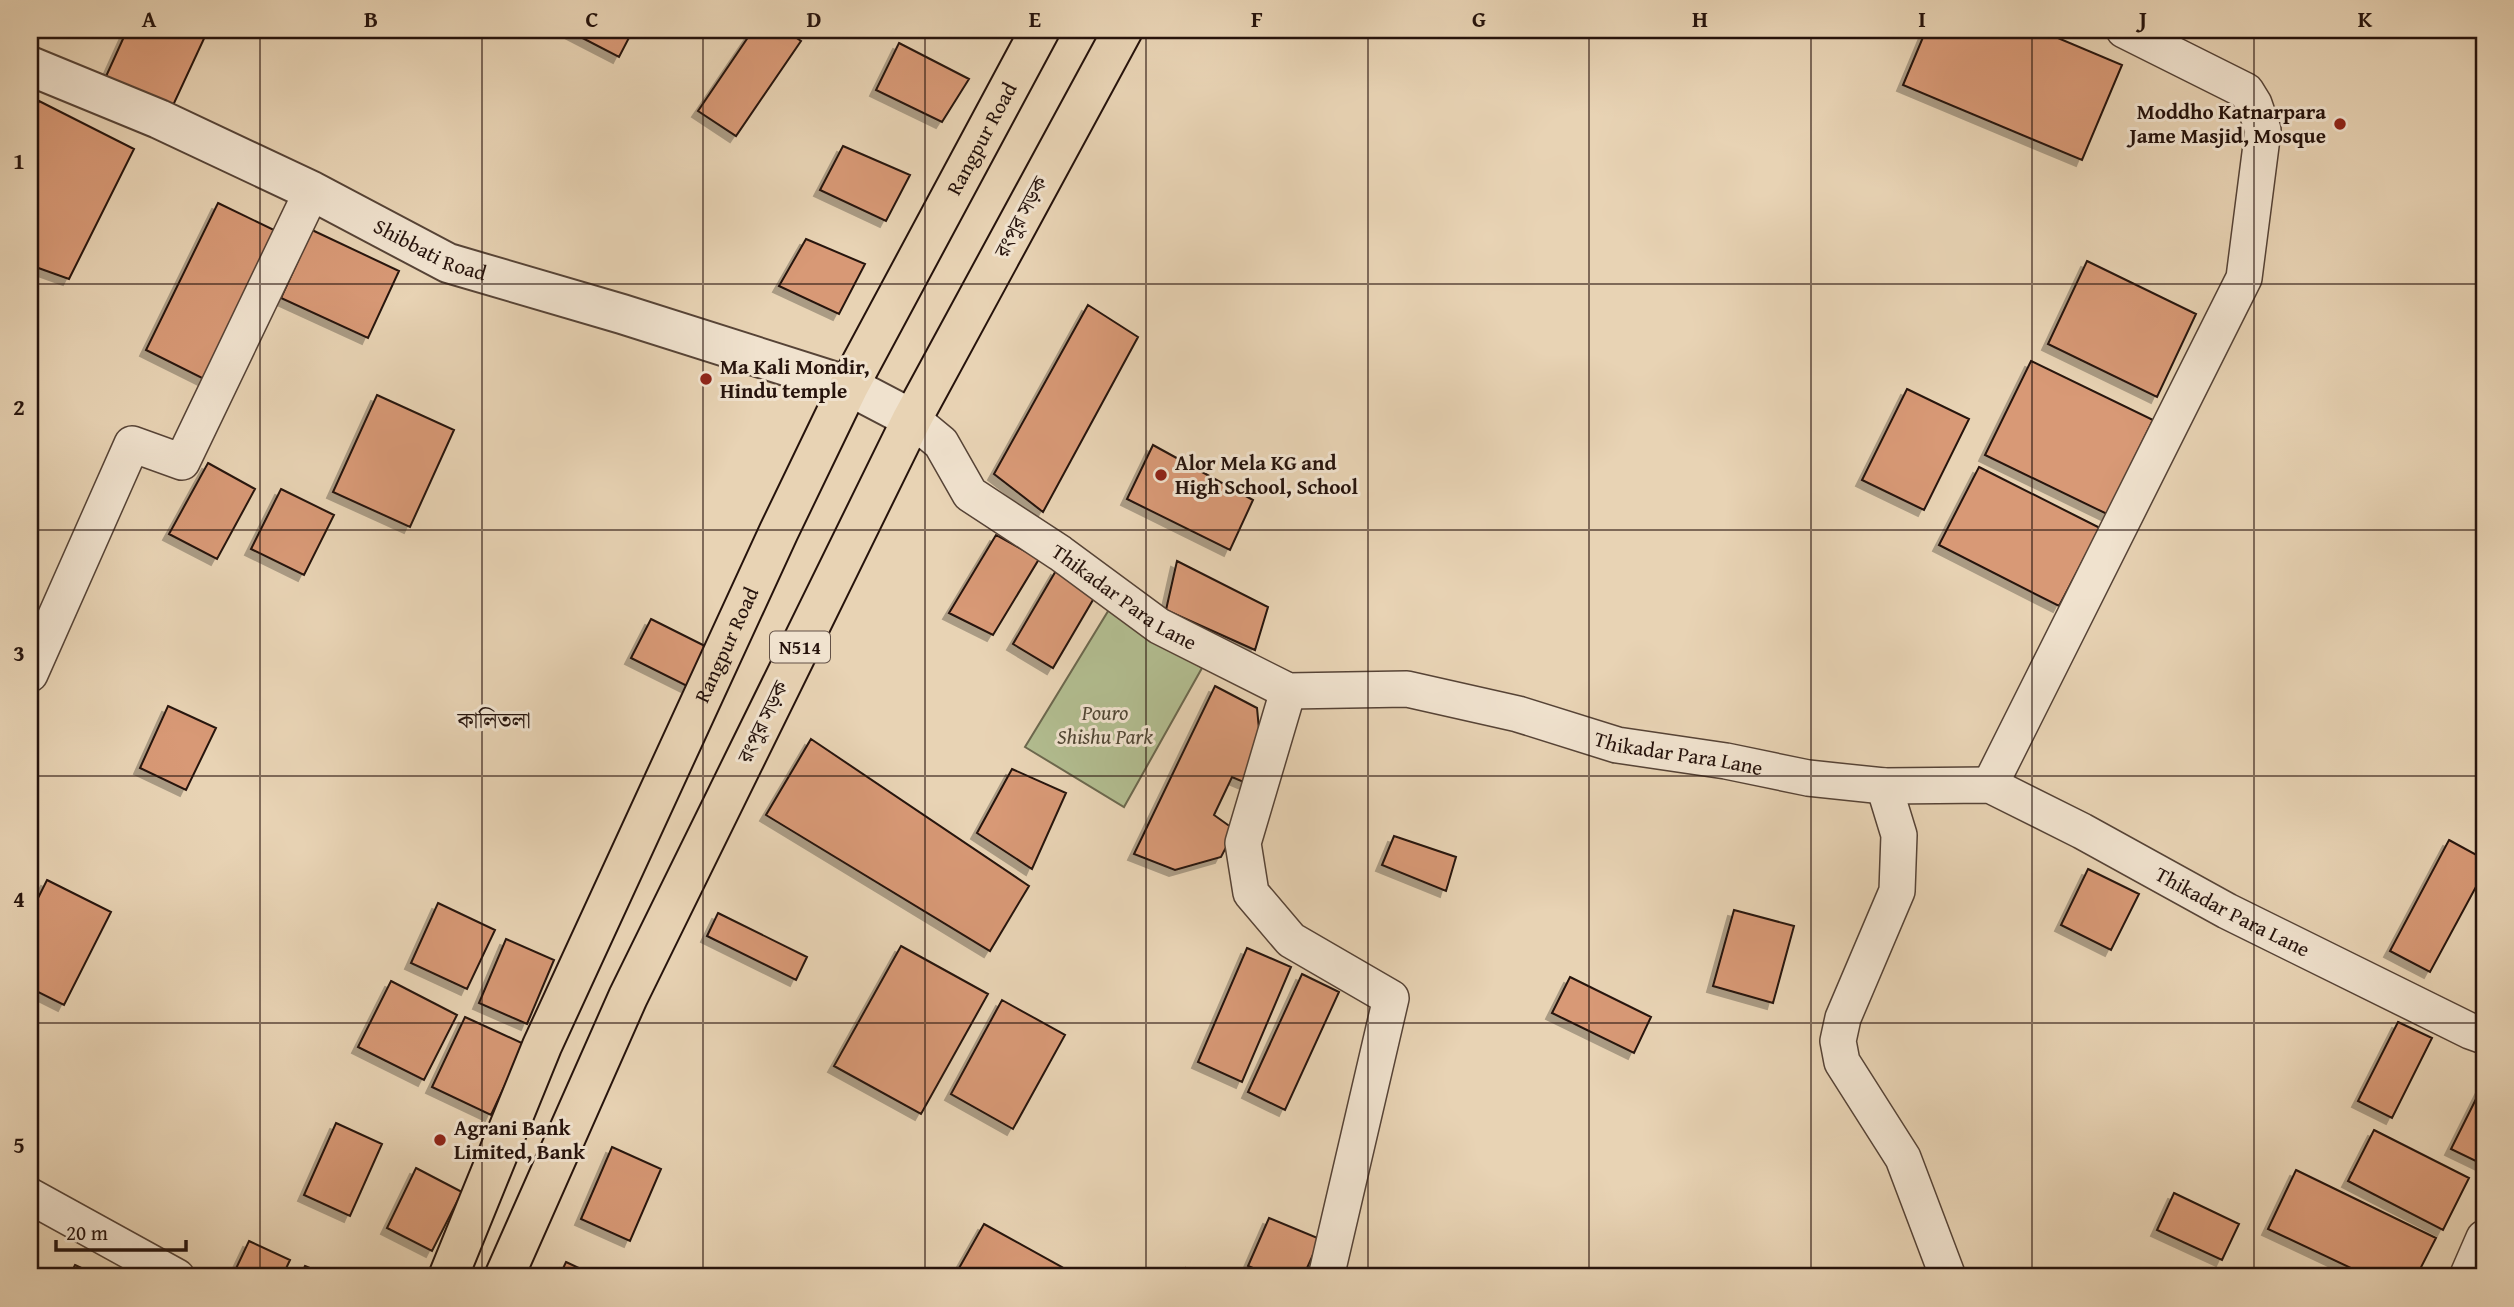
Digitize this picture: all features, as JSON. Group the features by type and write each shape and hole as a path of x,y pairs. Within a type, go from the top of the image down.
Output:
{"highway":[{"name":"Rangpur Road","path":"447,1277 542,1046 779,531 849,386 1040,30"},
{"name":"রংপুর সড়ক","path":"504,1277 628,997 912,419 1123,30"}],"street":[{"path":"1990,785 2244,278 2263,130 2254,104 2246,91 2124,30"},
{"name":"Shibbati Road","path":"30,66 159,119 312,191 448,263 849,386 912,419"},
{"path":"30,674 132,444 182,462 312,191"},
{"name":"Thikadar Para Lane","path":"912,419 941,443 971,494 1060,552 1159,626 1288,691 1407,689 1518,714 1617,745 1726,761 1808,778 1884,786 1990,785 2082,831 2239,917 2484,1036"},
{"path":"1288,691 1243,843 1251,893 1291,940 1391,998 1326,1277"},
{"path":"1884,786 1899,835 1898,891 1843,1018 1838,1041 1842,1062 1903,1158 1948,1277"},
{"path":"30,1196 177,1277"},
{"path":"2467,1277 2484,1238"}],"green space":[{"name":"Pouro Shishu Park","path":"1110,608 1202,668 1124,807 1025,747"}],"building":[{"path":"127,30 208,30 169,114 103,83"},
{"path":"567,30 633,30 619,57"},
{"path":"753,30 785,30 801,41 736,136 698,111"},
{"path":"1926,30 2039,30 2122,65 2082,160 1903,85"},
{"path":"899,43 969,79 942,122 876,90"},
{"path":"39,101 134,149 69,279 30,265 30,125"},
{"path":"843,146 910,175 886,221 820,190"},
{"path":"218,203 278,232 206,380 146,350"},
{"path":"312,230 399,271 368,338 281,298"},
{"path":"806,239 865,264 839,314 779,286"},
{"path":"2087,261 2196,314 2157,397 2048,344"},
{"path":"1088,305 1138,337 1043,512 994,474"},
{"path":"2031,361 2153,420 2107,514 1985,455"},
{"path":"1907,389 1969,419 1924,510 1862,480"},
{"path":"377,395 454,430 410,527 333,492"},
{"path":"1153,445 1253,500 1230,550 1127,499"},
{"path":"208,463 255,489 217,559 169,534"},
{"path":"1979,467 2100,528 2059,606 1939,545"},
{"path":"281,489 334,515 304,575 251,549"},
{"path":"996,535 1039,559 993,635 949,613"},
{"path":"1177,561 1268,607 1255,650 1166,610"},
{"path":"1057,569 1097,593 1053,668 1013,644"},
{"path":"651,619 707,647 687,686 631,658"},
{"path":"1215,686 1257,708 1261,751 1246,783 1232,777 1214,815 1235,830 1221,857 1175,870 1134,854"},
{"path":"168,706 216,728 186,790 140,768"},
{"path":"811,739 1029,886 990,951 766,815"},
{"path":"1012,769 1066,793 1032,869 977,833"},
{"path":"1394,836 1456,857 1446,891 1382,865"},
{"path":"2449,840 2484,859 2484,872 2430,972 2390,951"},
{"path":"2088,869 2139,894 2111,950 2061,925"},
{"path":"47,880 111,912 64,1005 30,988 30,914"},
{"path":"438,903 495,930 467,989 411,963"},
{"path":"1734,910 1794,926 1773,1003 1713,986"},
{"path":"718,913 807,957 796,980 707,936"},
{"path":"506,939 554,960 527,1024 479,1003"},
{"path":"901,946 988,994 921,1114 834,1066"},
{"path":"1247,948 1291,967 1242,1082 1198,1062"},
{"path":"1302,974 1339,992 1285,1110 1248,1092"},
{"path":"1570,977 1651,1017 1634,1053 1552,1013"},
{"path":"391,981 457,1015 424,1080 358,1047"},
{"path":"1002,1000 1065,1035 1013,1129 951,1094"},
{"path":"465,1017 524,1044 491,1115 432,1087"},
{"path":"2398,1022 2432,1038 2392,1118 2358,1101"},
{"path":"2484,1083 2484,1165 2451,1149"},
{"path":"336,1123 382,1144 350,1216 304,1195"},
{"path":"2374,1130 2469,1178 2443,1230 2348,1181"},
{"path":"612,1147 661,1169 630,1241 581,1219"},
{"path":"416,1168 462,1192 432,1251 387,1228"},
{"path":"2296,1170 2436,1238 2416,1277 2370,1277 2268,1229"},
{"path":"2174,1193 2239,1224 2222,1260 2157,1230"},
{"path":"1269,1218 1320,1239 1303,1277 1276,1277 1248,1266"},
{"path":"984,1224 1062,1267 1056,1277 954,1277"},
{"path":"249,1241 290,1260 282,1277 232,1277"},
{"path":"566,1262 598,1277 559,1277"},
{"path":"75,1265 101,1277 69,1277"},
{"path":"305,1266 332,1277 300,1277"},
{"path":"1186,1268 1203,1277 1181,1277"}],"place":[{"name":"Moddho Katnarpara Jame Masjid, Mosque","path":"2340,124"},
{"name":"Ma Kali Mondir, Hindu temple","path":"706,379"},
{"name":"Alor Mela KG and High School, School","path":"1161,475"},
{"name":"Agrani Bank Limited, Bank","path":"440,1140"}],"district":[{"name":"কালিতলা","path":"494,720"}]}
